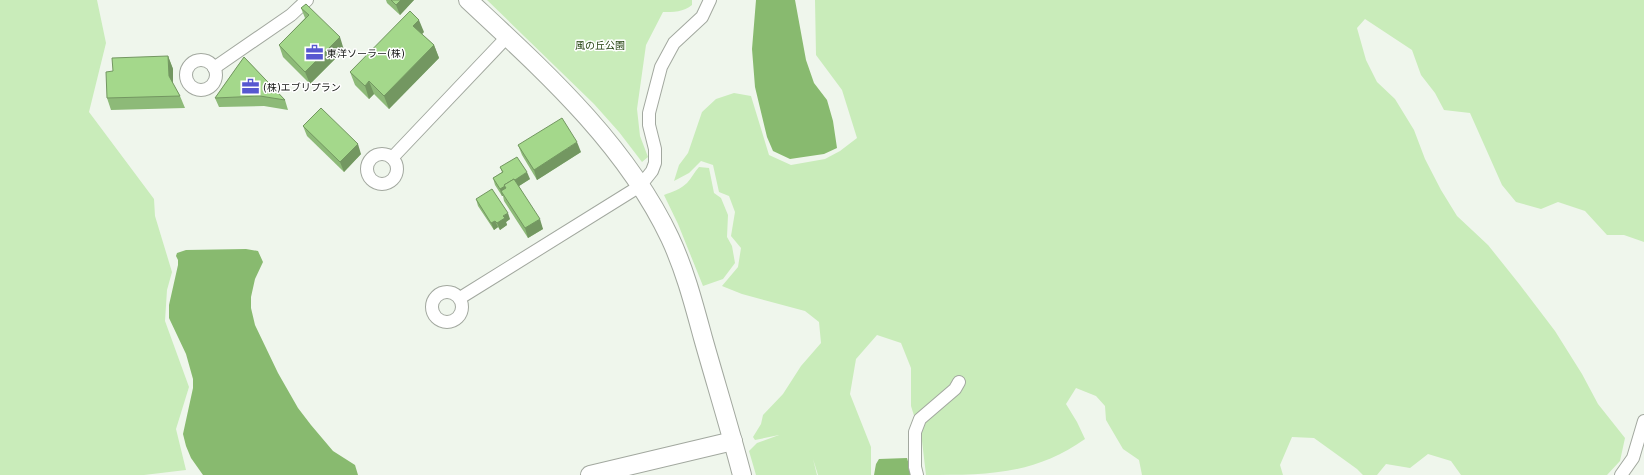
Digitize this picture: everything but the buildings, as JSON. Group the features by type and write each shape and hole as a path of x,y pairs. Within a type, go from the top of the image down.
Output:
{"street":[{"path":"214,68 291,15 307,0"},
{"path":"468,0 591,120 618,153 640,186 670,238 690,291 742,475"},
{"path":"460,298 640,186 652,171 655,163 655,149 649,125 649,113 661,67 674,43 702,17 710,0"},
{"path":"392,158 507,37"},
{"path":"917,475 916,432 920,419 955,389 959,382"},
{"path":"1621,475 1633,458 1644,421"},
{"path":"590,475 733,441"}],"green space":[{"path":"0,0 97,0 106,43 89,112 154,199 155,216 172,272 167,290 165,321 189,387 176,429 186,470 144,475 0,475"},
{"name":"風の丘公園","path":"487,0 692,0 692,5 686,9 674,12 663,12 646,45 637,109 640,136 648,157 642,162 619,132 594,104"},
{"path":"815,0 1644,0 1644,242 1624,235 1607,235 1585,211 1558,202 1541,209 1516,202 1502,185 1470,113 1444,110 1435,93 1421,75 1412,50 1365,19 1357,28 1366,60 1377,82 1395,99 1414,130 1425,159 1441,190 1457,216 1488,245 1555,331 1582,374 1598,404 1625,438 1620,461 1607,475 1461,475 1451,461 1428,454 1410,468 1386,464 1377,475 1363,475 1314,438 1292,437 1280,465 1283,475 1142,475 1139,460 1123,449 1106,420 1105,406 1096,396 1076,388 1066,404 1085,439 1066,451 1047,460 1009,470 990,473 926,475 922,441 911,406 911,368 901,343 877,335 856,359 850,394 871,447 871,475 818,475 813,459 817,475 756,475 749,451 757,443 779,435 755,440 753,437 761,424 763,415 783,394 801,366 821,343 819,322 805,311 742,294 722,286 738,267 741,248 731,236 735,212 729,196 719,192 713,165 701,161 689,173 674,181 679,165 688,153 702,112 716,99 734,93 751,96 769,155 791,165 825,159 840,151 857,138 842,90 816,55"},
{"path":"699,167 709,168 714,193 721,198 728,215 727,237 732,246 735,263 723,279 703,286 678,224 664,195 685,185"}],"shaded area":[{"path":"756,0 795,0 806,60 814,83 827,100 833,121 837,148 824,154 790,159 773,151 767,137 755,87 752,49"},
{"path":"246,249 258,251 263,262 255,279 251,297 251,308 255,325 278,373 298,408 311,425 333,451 355,465 358,475 203,475 191,458 183,434 193,388 193,379 186,354 169,318 169,305 178,265 176,256 177,253 186,250"},
{"path":"907,458 912,475 874,475 876,464 879,459"}],"place":[{"name":"東洋ソーラー(株)","path":"314,53"},
{"name":"(株)エブリプラン","path":"250,87"}]}
